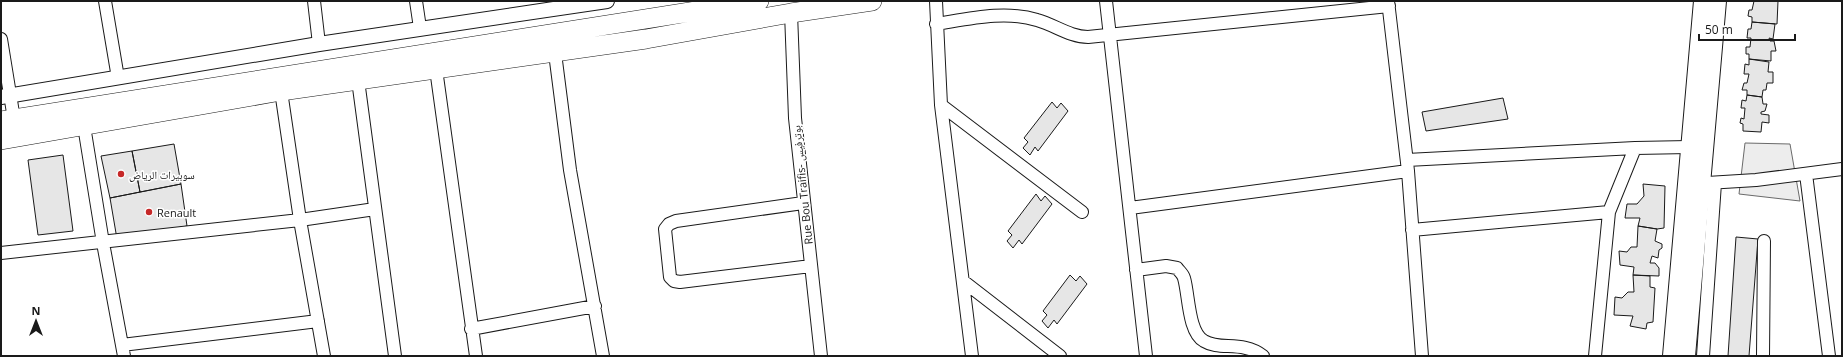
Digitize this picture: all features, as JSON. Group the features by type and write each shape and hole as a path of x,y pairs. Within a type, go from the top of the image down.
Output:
{"highway":[{"path":"7,120 759,1"},
{"path":"1,140 281,91 555,53 646,39 791,13 872,1"}],"main road":[{"path":"1671,356 1702,1"},
{"path":"1687,356 1708,183 1718,1"}],"street":[{"path":"105,1 118,78"},
{"path":"314,1 319,44"},
{"path":"416,1 420,28"},
{"path":"5,96 566,4 607,1"},
{"path":"936,1 941,104 972,356"},
{"path":"1106,1 1146,356"},
{"path":"936,24 990,17 1011,16 1036,20 1064,30 1074,36 1109,36 1389,3 1408,166 1422,356"},
{"name":"Rue Bou Traifis- بوترفيس","path":"791,13 795,118 821,356"},
{"path":"1,39 7,120"},
{"path":"555,53 570,170 603,356"},
{"path":"436,69 471,329 476,356"},
{"path":"358,80 395,356"},
{"path":"281,91 300,220 324,356"},
{"path":"941,104 1082,212"},
{"path":"84,126 103,243 123,351 318,321"},
{"path":"1130,208 1408,166 1635,148 1689,147"},
{"path":"1595,356 1609,212 1635,148"},
{"path":"1703,356 1708,183 1806,174 1842,169"},
{"path":"1806,174 1829,356"},
{"path":"804,203 676,221 669,224 665,229 670,277 674,281 680,282 810,266"},
{"path":"1,253 103,243 300,220 375,209"},
{"path":"1412,230 1609,212"},
{"path":"1763,356 1764,241"},
{"path":"1136,270 1166,266 1177,268 1184,277 1195,331 1203,341 1212,345 1241,346 1263,356"},
{"path":"963,280 1060,356"},
{"path":"471,329 595,306"}],"shaded area":[{"path":"1745,143 1790,144 1800,201 1739,194"}],"building":[{"path":"1754,1 1778,1 1777,24 1752,22 1752,17 1748,16 1749,10 1752,10"},
{"path":"1752,22 1775,24 1773,39 1769,38 1770,41 1774,41 1776,51 1771,51 1771,61 1749,59 1749,54 1746,54 1746,47 1750,47 1751,38 1747,38 1748,29 1751,29"},
{"path":"1749,59 1769,62 1768,72 1773,72 1773,83 1767,83 1766,90 1763,90 1762,97 1747,95 1747,90 1742,90 1744,83 1747,83 1749,74 1744,74 1745,64 1749,65"},
{"path":"1747,95 1762,97 1763,104 1767,104 1765,111 1761,112 1761,114 1769,115 1769,123 1762,122 1761,132 1743,131 1743,124 1740,123 1741,118 1744,119 1745,108 1741,108 1742,100 1746,101"},
{"path":"1503,98 1508,119 1426,131 1422,112"},
{"path":"1052,102 1057,108 1061,103 1068,111 1038,151 1035,147 1030,155 1023,148 1028,142 1024,138"},
{"name":"Renault","path":"174,144 181,184 140,192 132,151"},
{"name":"سوبيرات الرياض","path":"132,151 140,192 110,198 101,156"},
{"path":"63,155 73,231 38,235 28,160"},
{"name":"Renault","path":"181,184 187,226 117,239 110,198"},
{"path":"1643,184 1665,186 1664,228 1657,229 1638,226 1640,218 1625,218 1627,204 1637,204 1644,196"},
{"path":"1036,194 1041,201 1045,196 1052,204 1022,244 1019,240 1013,248 1007,241 1012,235 1008,231"},
{"path":"1638,226 1657,229 1655,241 1662,244 1662,248 1659,250 1658,258 1652,256 1650,263 1655,263 1659,268 1659,276 1633,275 1634,267 1620,265 1619,251 1627,252 1631,247 1637,247"},
{"path":"1736,237 1758,239 1749,356 1728,356"},
{"path":"1070,275 1076,281 1080,276 1087,284 1057,324 1054,320 1048,328 1042,321 1047,315 1043,311"},
{"path":"1633,275 1650,276 1650,287 1655,288 1653,322 1647,323 1646,329 1630,326 1633,316 1614,315 1615,297 1622,298 1628,292 1634,292"}],"place":[{"name":"سوبيرات الرياض","path":"121,174"},
{"name":"Renault","path":"149,212"}]}
